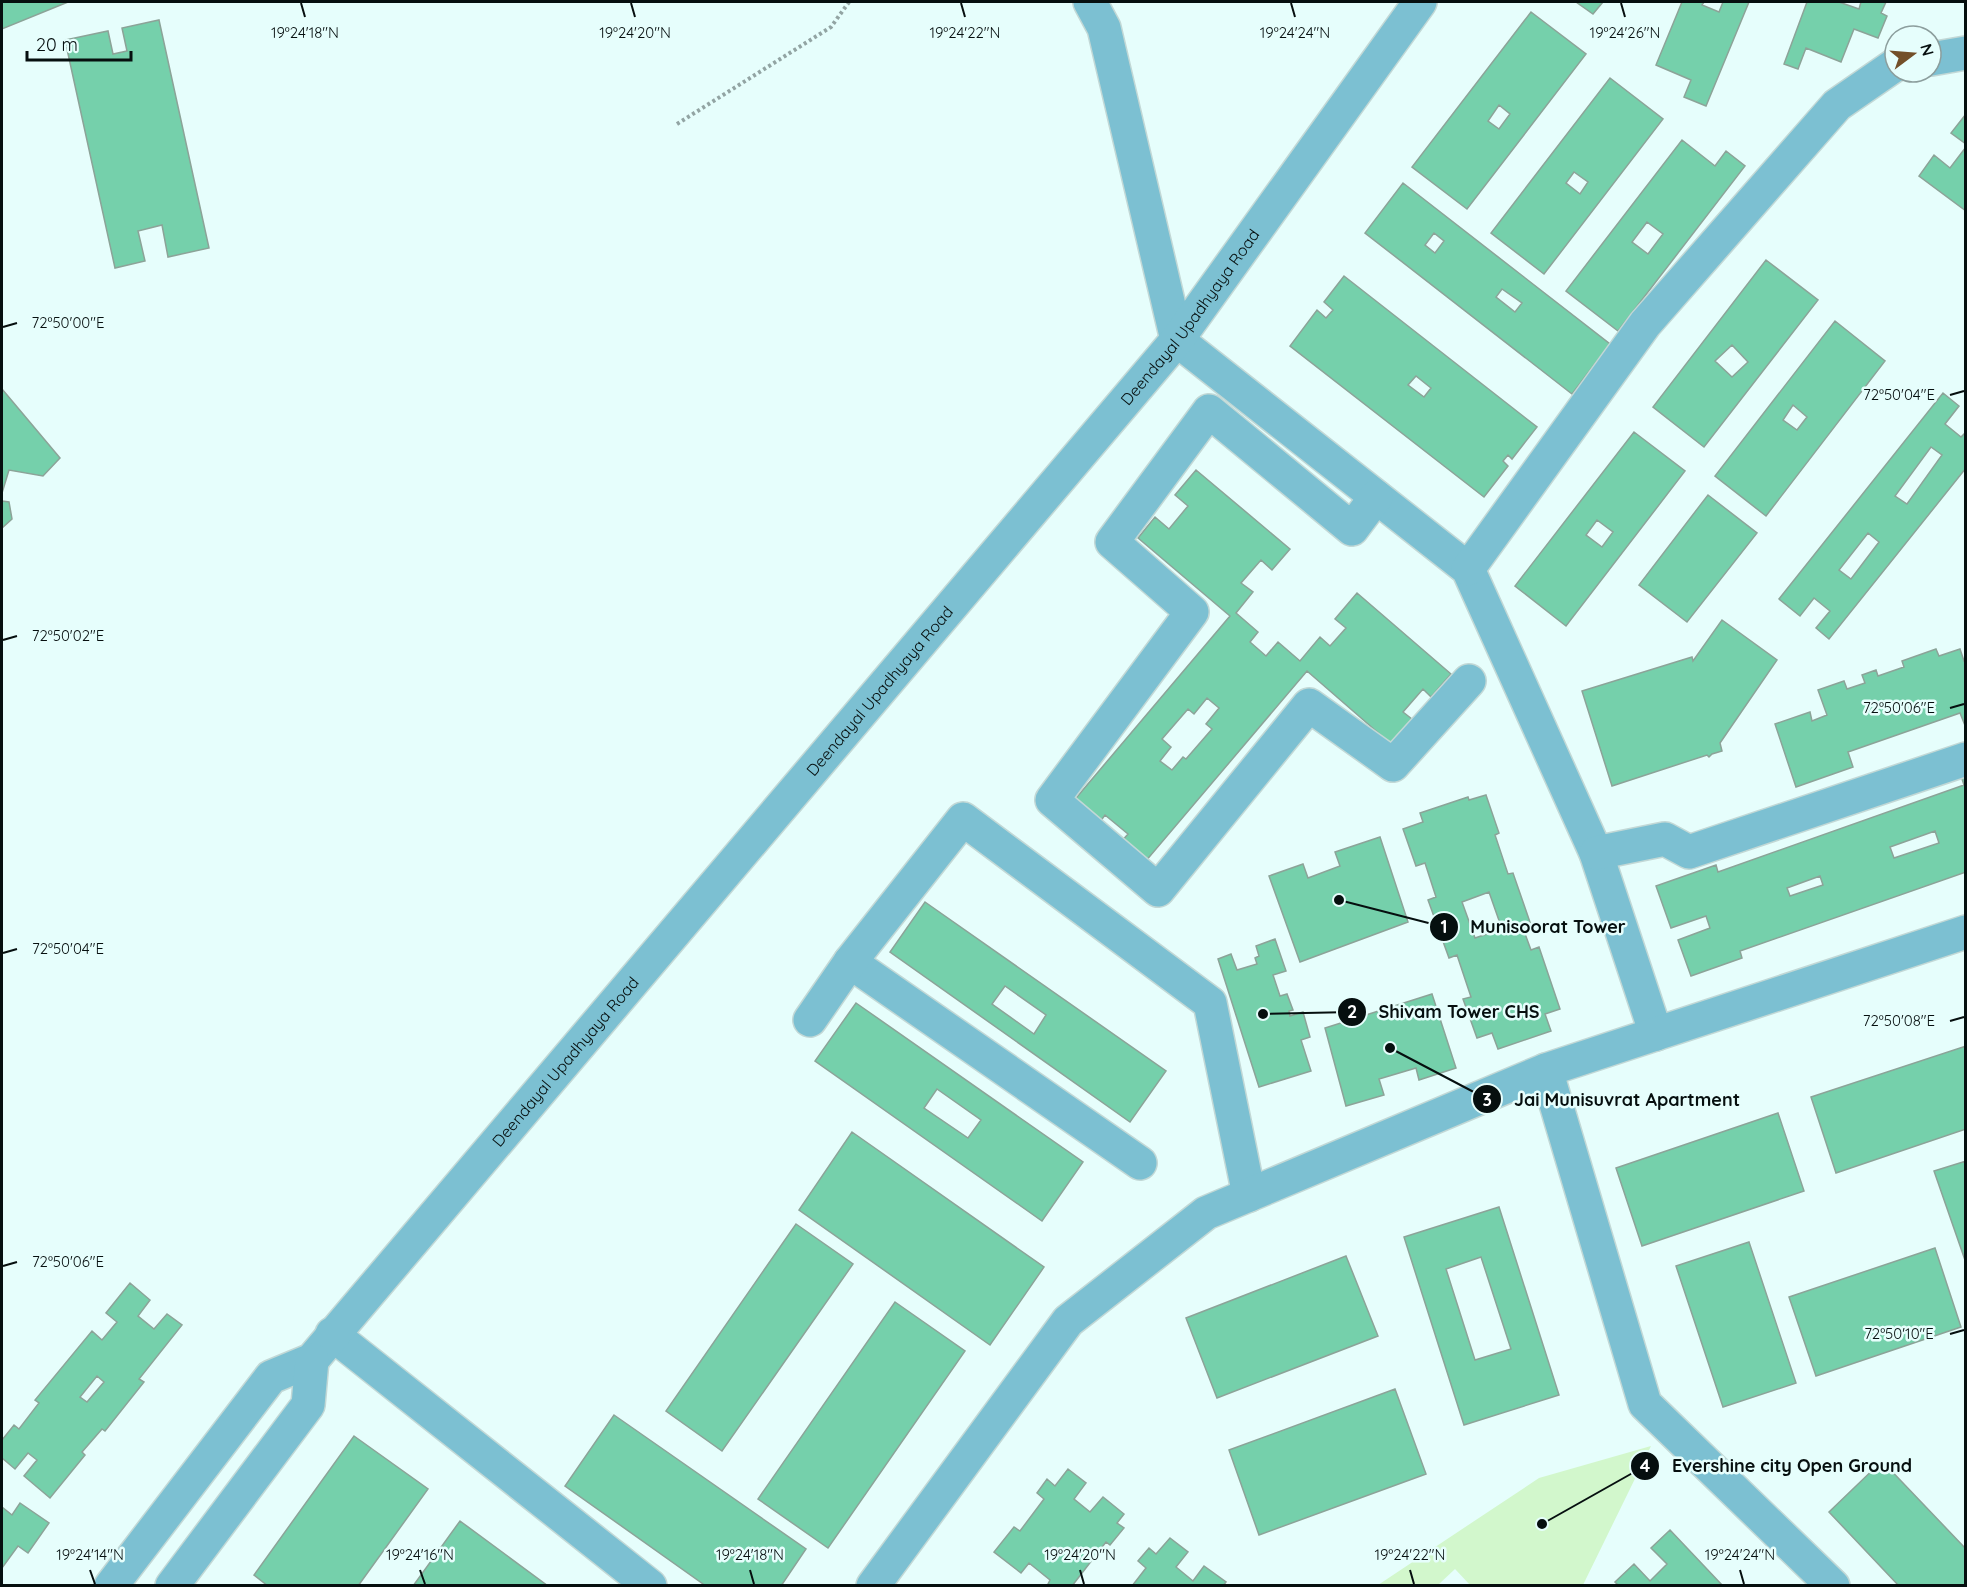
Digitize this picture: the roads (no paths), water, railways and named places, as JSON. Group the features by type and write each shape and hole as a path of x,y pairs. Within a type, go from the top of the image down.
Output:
{"street":[{"path":"1090,2 1104,28 1177,340 1468,568 1596,853 1656,1034"},
{"name":"Deendayal Upadhyaya Road","path":"271,1377 312,1360 1177,340 1420,2"},
{"path":"1943,57 1965,53"},
{"path":"1468,568 1645,324 1837,105 1883,73"},
{"path":"1376,497 1352,528 1209,411 1112,542 1192,612 1052,800 1158,890 1309,705 1393,765 1468,681"},
{"path":"1596,853 1665,839 1689,852 1965,759"},
{"path":"810,1020 850,962 963,819 1210,1003 1249,1195"},
{"path":"873,1586 1068,1321 1206,1213 1546,1070 1965,932"},
{"path":"850,962 1140,1163"},
{"path":"1546,1070 1646,1404 1833,1586"},
{"path":"332,1334 650,1586"},
{"path":"172,1586 308,1405 312,1360"},
{"path":"111,1586 271,1377 308,1405"}],"place":[{"name":"Munisoorat Tower","path":"1339,900"},
{"name":"Shivam Tower CHS","path":"1263,1014"},
{"name":"Jai Munisuvrat Apartment","path":"1390,1048"},
{"name":"Evershine city Open Ground","path":"1542,1524"}]}
